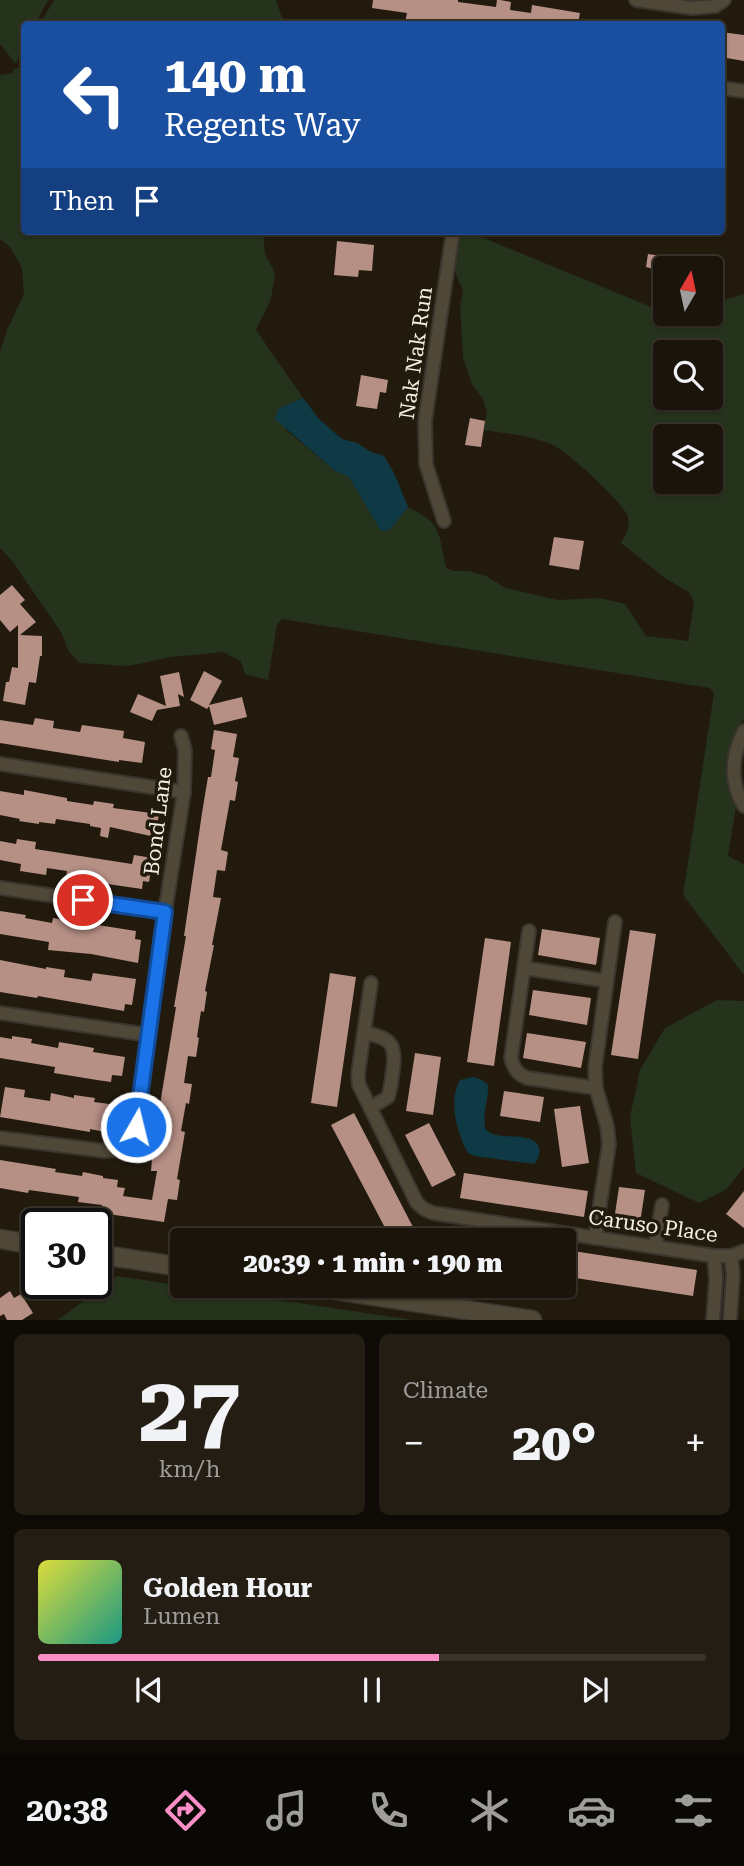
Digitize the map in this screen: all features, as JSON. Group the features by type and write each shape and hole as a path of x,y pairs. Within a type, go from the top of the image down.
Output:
{"main road":[{"path":"0,1240 21,1243"},
{"path":"112,1256 170,1265"},
{"path":"388,1298 532,1320"}],"street":[{"path":"636,0 692,8 715,6 724,0"},
{"path":"725,89 744,92"},
{"name":"Nak Nak Run","path":"444,521 426,464 425,421 452,235"},
{"path":"744,731 736,746 734,762 739,777 737,790 744,806"},
{"name":"Bond Lane","path":"0,1138 105,1151 124,1149 136,1127 184,792 185,750 181,736"},
{"path":"0,764 184,792"},
{"path":"0,888 165,912"},
{"path":"595,1238 608,1144 607,1126 596,1088 595,1068 615,922"},
{"path":"529,932 511,1058 513,1067 519,1075 527,1078 596,1088"},
{"path":"524,968 607,981"},
{"name":"Caruso Place","path":"371,983 358,1074 359,1085 417,1203 433,1213 512,1228"},
{"path":"0,1013 149,1035"},
{"path":"364,1033 380,1035 388,1040 395,1056 388,1097 370,1108"},
{"path":"655,1247 662,1205"},
{"name":"Caruso Place","path":"576,1237 714,1256 731,1256 744,1251"},
{"path":"713,1320 716,1287 714,1256"},
{"path":"730,1320 733,1295 731,1256"}],"green space":[{"path":"0,0 48,0 37,21 21,21 21,53 16,64 0,44"},
{"path":"54,0 276,0 282,18 297,21 42,21"},
{"path":"21,64 21,235 263,235 265,254 275,273 271,299 256,330 303,398 279,409 286,430 335,471 349,477 381,531 390,530 408,507 428,519 437,530 446,568 469,571 486,576 506,588 557,600 600,598 625,604 646,636 688,641 694,602 689,592 665,578 621,543 629,524 624,510 595,478 571,458 553,445 537,439 483,430 487,413 483,399 472,384 463,358 460,305 463,290 456,275 454,259 457,239 461,235 477,235 653,308 653,326 723,326 723,300 744,294 744,719 731,745 729,761 736,806 728,856 744,864 744,975 683,895 714,693 710,688 282,619 277,624 268,680 245,674 241,661 223,652 171,657 128,666 80,663 69,652 61,632 0,548 0,352 24,294 22,268 10,247 0,239 0,75 13,73"},
{"path":"717,1000 744,1001 744,1167 727,1189 699,1203 636,1173 630,1117 640,1070 665,1028"},
{"path":"117,1276 170,1284 170,1298 265,1298 413,1320 58,1320 86,1299 112,1299 112,1280"}],"water":[{"path":"303,398 319,419 342,439 384,456 408,507 390,530 381,531 349,477 335,471 275,419 278,409"},
{"path":"473,1077 488,1085 484,1119 486,1130 496,1135 532,1140 540,1150 534,1164 468,1153 457,1127 454,1107 456,1088 460,1080"}],"building":[{"path":"373,0 458,0 496,7 497,0 500,0 511,2 510,10 531,13 532,5 580,13 579,21 405,21 407,13 372,8"},
{"path":"725,33 744,35 744,61 725,58"},
{"path":"337,241 374,245 372,271 359,270 358,277 334,275"},
{"path":"648,254 662,256 653,256 653,269 646,267"},
{"path":"361,375 388,380 386,393 380,392 377,409 356,406"},
{"path":"470,418 485,421 481,447 465,445"},
{"path":"554,537 584,541 579,570 549,565"},
{"path":"12,585 25,600 20,604 36,622 20,635 42,636 42,656 36,683 29,682 25,705 3,701 12,667 18,668 18,625 10,632 0,620 0,595"},
{"path":"204,671 222,681 209,705 242,697 247,717 214,725 209,706 207,709 190,700"},
{"path":"179,672 184,697 178,694 180,706 157,710 152,721 130,712 138,694 166,706 160,676"},
{"path":"35,718 54,721 53,728 80,732 82,725 124,731 123,738 145,742 142,763 119,762 0,743 0,720 33,725"},
{"path":"214,730 237,734 233,757 239,758 235,781 238,782 235,801 230,800 221,850 228,852 225,871 217,870 213,897 221,898 205,991 204,1012 201,1011 196,1057 188,1056 184,1083 192,1084 181,1131 185,1132 177,1179 180,1180 177,1200 168,1199 164,1222 112,1215 112,1208 78,1202 79,1197 0,1188 0,1160 56,1169 55,1172 82,1176 83,1172 103,1176 118,1180 117,1187 125,1188 123,1196 152,1200 157,1171 151,1171 153,1147 176,1007 202,813 215,750 211,749"},
{"path":"24,790 67,798 67,801 93,805 94,801 114,804 113,808 159,814 155,837 110,827 108,838 100,836 101,828 90,824 56,819 55,824 39,824 0,815 0,791 24,795"},
{"path":"17,839 36,842 35,849 132,864 134,855 153,858 149,882 143,881 142,889 66,878 67,871 47,868 46,875 20,871 21,864 0,860 0,841 16,844"},
{"path":"0,911 52,923 53,918 136,931 135,939 141,940 138,963 91,954 48,950 49,942 0,934"},
{"path":"542,929 600,938 596,965 538,955"},
{"path":"630,930 656,934 638,1059 611,1055"},
{"path":"485,938 511,942 494,1066 467,1062"},
{"path":"0,960 65,970 64,977 91,981 93,973 136,979 132,1005 125,1004 124,1011 0,992"},
{"path":"330,973 356,977 337,1107 311,1103"},
{"path":"533,990 591,998 587,1025 529,1015"},
{"path":"527,1033 586,1042 581,1068 523,1058"},
{"path":"12,1036 32,1039 31,1043 58,1048 59,1042 94,1048 93,1052 125,1057 122,1076 112,1075 111,1082 97,1080 54,1073 55,1067 0,1058 0,1037 12,1039"},
{"path":"415,1053 441,1057 433,1115 406,1111"},
{"path":"5,1087 25,1090 24,1097 50,1101 51,1093 74,1098 74,1095 95,1098 94,1102 117,1105 114,1125 106,1124 105,1132 90,1129 90,1132 0,1117"},
{"path":"504,1091 544,1097 540,1122 500,1116"},
{"path":"580,1106 589,1163 562,1167 554,1109"},
{"path":"354,1113 413,1228 385,1228 331,1125"},
{"path":"429,1123 456,1175 432,1187 405,1135"},
{"path":"464,1173 588,1191 584,1217 460,1198"},
{"path":"619,1187 645,1190 639,1230 613,1227"},
{"path":"744,1191 744,1228 726,1214"},
{"path":"576,1251 697,1270 693,1296 576,1278"},
{"path":"10,1291 14,1298 21,1294 21,1299 24,1299 33,1313 22,1320 7,1320 4,1314 0,1316 0,1298"}],"route":[{"path":"83,900 165,912 136,1127"}]}
